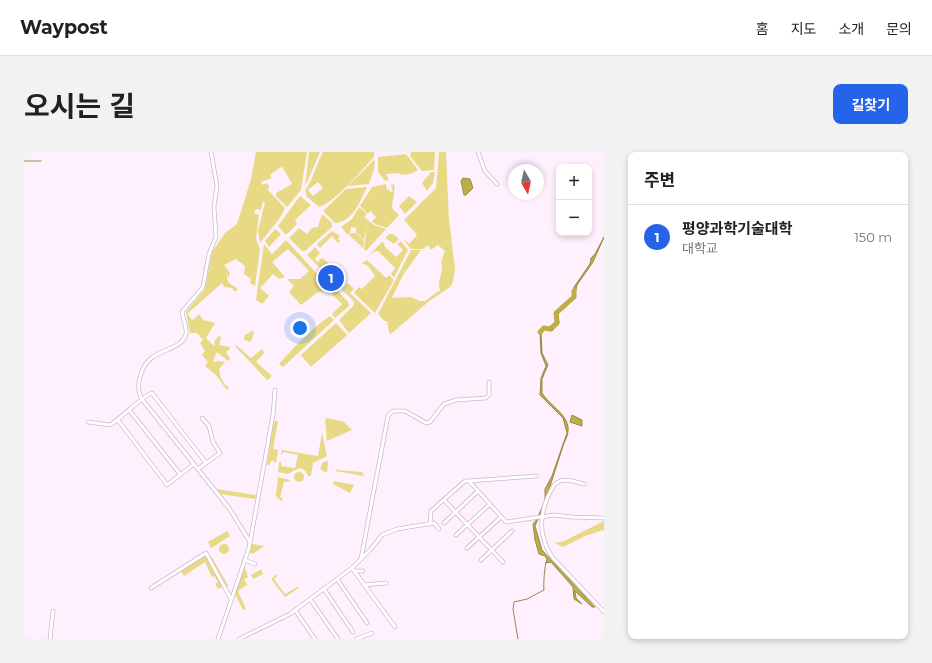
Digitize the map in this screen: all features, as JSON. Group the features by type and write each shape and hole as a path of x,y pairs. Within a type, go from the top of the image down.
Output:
{"street":[{"path":"211,152 217,186 214,207 216,237 209,254 203,287 182,312 186,332 183,339 172,348 152,356 143,368 139,386 142,400 229,508 250,542"},
{"path":"478,152 485,171 497,184"},
{"path":"362,559 388,416 393,411 405,411 426,423 430,422 444,404 456,400 486,398 489,395 489,382"},
{"path":"218,639 250,542 273,415 275,390"},
{"path":"88,422 95,424 110,424 118,420 152,393 206,463"},
{"path":"130,411 180,474"},
{"path":"198,469 220,453 213,442 209,426 202,418"},
{"path":"118,420 167,484 194,464"},
{"path":"430,524 431,511 465,481 536,476"},
{"path":"584,484 572,480 557,482 551,490 540,516 542,537 546,548 604,612"},
{"path":"469,481 489,505 506,522 540,516 604,518"},
{"path":"444,523 478,492"},
{"path":"444,500 503,562"},
{"path":"456,535 489,505"},
{"path":"467,548 501,517"},
{"path":"239,639 295,610 337,579 353,570 382,535 389,531 434,523 439,529"},
{"path":"481,560 512,530"},
{"path":"151,588 179,572 206,553 231,598"},
{"path":"245,560 255,564"},
{"path":"353,570 363,571"},
{"path":"353,570 395,627"},
{"path":"337,579 367,623"},
{"path":"364,585 386,582"},
{"path":"324,589 353,632"},
{"path":"310,599 338,639"},
{"path":"295,610 315,639"},
{"path":"50,639 53,611"},
{"path":"356,639 372,633"},
{"path":"249,634 252,639"}],"shaded area":[{"path":"256,152 307,152 301,190 287,207 276,196 276,193 292,184 283,168 281,167 270,175 272,178 261,182 263,185 267,183 269,186 268,190 285,208 280,218 260,243 258,231 265,202 263,201 261,210 256,209 254,213 259,215 256,239 260,249 255,286 250,283 251,279 244,274 245,266 236,259 224,265 230,273 229,278 227,274 228,281 237,288 237,291 234,291 232,288 224,287 222,283 188,313 190,318 193,320 199,314 203,320 215,323 206,338 214,346 215,340 219,336 221,337 219,345 230,347 230,349 226,352 230,359 228,361 216,353 213,362 225,362 219,369 222,379 229,388 227,390 216,375 205,366 208,362 202,355 205,351 200,343 203,340 197,333 190,333 186,312 205,289 212,252 225,233 237,224 251,179"},
{"path":"309,152 320,152 305,187"},
{"path":"323,152 374,152 374,157 340,193 319,207 307,197 305,190 310,183","holes":["318,182 323,188 313,196 308,190"]},
{"path":"411,152 435,152 434,170 422,171 410,156"},
{"path":"439,152 446,152 449,220 455,268 453,282 450,287 428,302 391,334 389,333 387,321 384,321 378,314 411,250 421,250 403,275 392,298 411,297 420,301 425,301 440,290 439,283 442,269 441,262 445,251 438,245 431,250 428,245 423,249 411,249 402,238 409,244 417,235 404,220 436,188"},
{"path":"406,154 418,170 406,175 398,173 386,174 389,180 385,181 378,172 378,157"},
{"path":"374,160 374,169 369,184 348,186"},
{"path":"431,172 435,172 433,183 427,191 422,183"},
{"path":"463,178 470,179 473,188 466,195 464,195 461,181"},
{"path":"386,184 387,190 389,189 390,192 393,191 391,185 394,184 395,190 392,208 399,215 387,228 372,222 376,217 370,211 368,214 360,206 372,187"},
{"path":"367,187 355,210 341,222 335,223 323,211 346,189"},
{"path":"300,196 311,205 295,220 297,224 286,235 278,226"},
{"path":"409,196 417,202 405,214 399,206"},
{"path":"359,207 367,214 364,217 374,225 386,229 366,251 364,249 367,225 364,240 356,232 356,228 362,223 355,228 351,227 348,235 341,227 352,219"},
{"path":"322,214 332,223 332,227 305,251 302,251 289,238 299,228 307,234 312,228 318,227"},
{"path":"275,229 281,234 269,247 265,241"},
{"path":"332,231 340,236 338,239 340,241 338,243 332,236 320,248 317,244"},
{"path":"351,233 356,233 364,241 363,248 349,235"},
{"path":"389,234 393,234 399,239 394,244 385,238"},
{"path":"604,237 593,262 577,285 574,299 558,314 559,323 552,331 545,329 541,332 542,353 548,365 542,379 542,393 566,421 568,434 544,505 535,526 542,550 595,607 592,607 575,591 576,598 582,604 574,599 573,587 551,562 546,563 547,559 545,556 539,554 533,524 537,519 545,501 545,489 552,476 567,433 563,418 540,395 541,378 546,366 541,353 540,332 544,328 550,329 557,323 556,314 573,297 574,287 590,264 591,258 595,254"},
{"path":"286,240 321,278 320,280 326,282 333,289 318,292 301,305 289,292 294,286 287,279 300,279 309,271 288,249 272,262 285,277 279,279 273,274 260,288 269,296 262,304 256,300 264,244 272,254"},
{"path":"401,241 408,250 394,278 391,274 395,268 378,251 375,251 367,257 382,242 385,244 384,246 396,257 403,250 397,244"},
{"path":"315,247 320,253 315,259 318,262 321,258 324,259 330,265 325,269 342,286 339,287 307,255"},
{"path":"367,260 386,278 389,275 394,280 375,313 354,293 359,287 362,289 375,276 368,266 362,263"},
{"path":"348,283 354,289 350,293 371,313 349,333 339,320 354,305 353,300 342,290"},
{"path":"336,289 348,302 349,306 335,318 332,314 342,304 329,291"},
{"path":"330,316 334,320 283,367 279,364 303,338"},
{"path":"336,323 347,335 311,367 301,355"},
{"path":"254,331 252,340 249,342 244,339 245,335"},
{"path":"236,345 251,358 262,349 264,353 256,362 272,376 267,380 235,346"},
{"path":"572,415 582,420 582,426 570,422"},
{"path":"327,418 344,422 352,430 327,441 325,420"},
{"path":"278,421 273,449 278,450 276,463 272,460 269,465 267,465 273,423"},
{"path":"322,433 327,456 313,463 311,476 308,476 302,469 297,469 288,474 278,472 279,462 281,462 281,466 295,468 298,455 283,452 282,455 282,450 318,456"},
{"path":"328,461 327,473 320,469 323,462"},
{"path":"335,471 362,472 364,476"},
{"path":"297,472 301,472 304,477 301,482 297,482 294,479 294,475"},
{"path":"278,477 290,480 288,482 284,482 280,497 283,499 282,501 277,498 276,495"},
{"path":"334,481 354,485 350,493 333,484"},
{"path":"216,489 256,495 255,499 220,494"},
{"path":"604,521 604,530 585,536 563,547 554,543 564,541"},
{"path":"227,531 230,536 211,548 208,542"},
{"path":"222,544 226,544 229,549 226,554 222,554 219,551 219,547"},
{"path":"251,544 264,546 253,554 250,553"},
{"path":"205,556 207,557 225,590 222,587 218,589 215,584 218,582 214,576 212,577 205,562 184,576 181,571"},
{"path":"209,556 211,556 228,585 227,587"},
{"path":"243,567 245,568 248,577 244,579 247,585 238,591 246,609 243,610 235,594"},
{"path":"261,569 263,574 253,579 251,575"},
{"path":"277,574 278,576 274,579 285,594 297,587 299,588 285,597 271,579"}],"waterway":[{"path":"24,161 41,161"},
{"path":"540,332 544,328 550,329 557,323 556,313 574,297 574,291"},
{"path":"518,639 513,609 514,602 527,599 544,590 546,562"}],"place":[{"name":"평양과학기술대학","path":"331,278"}]}
